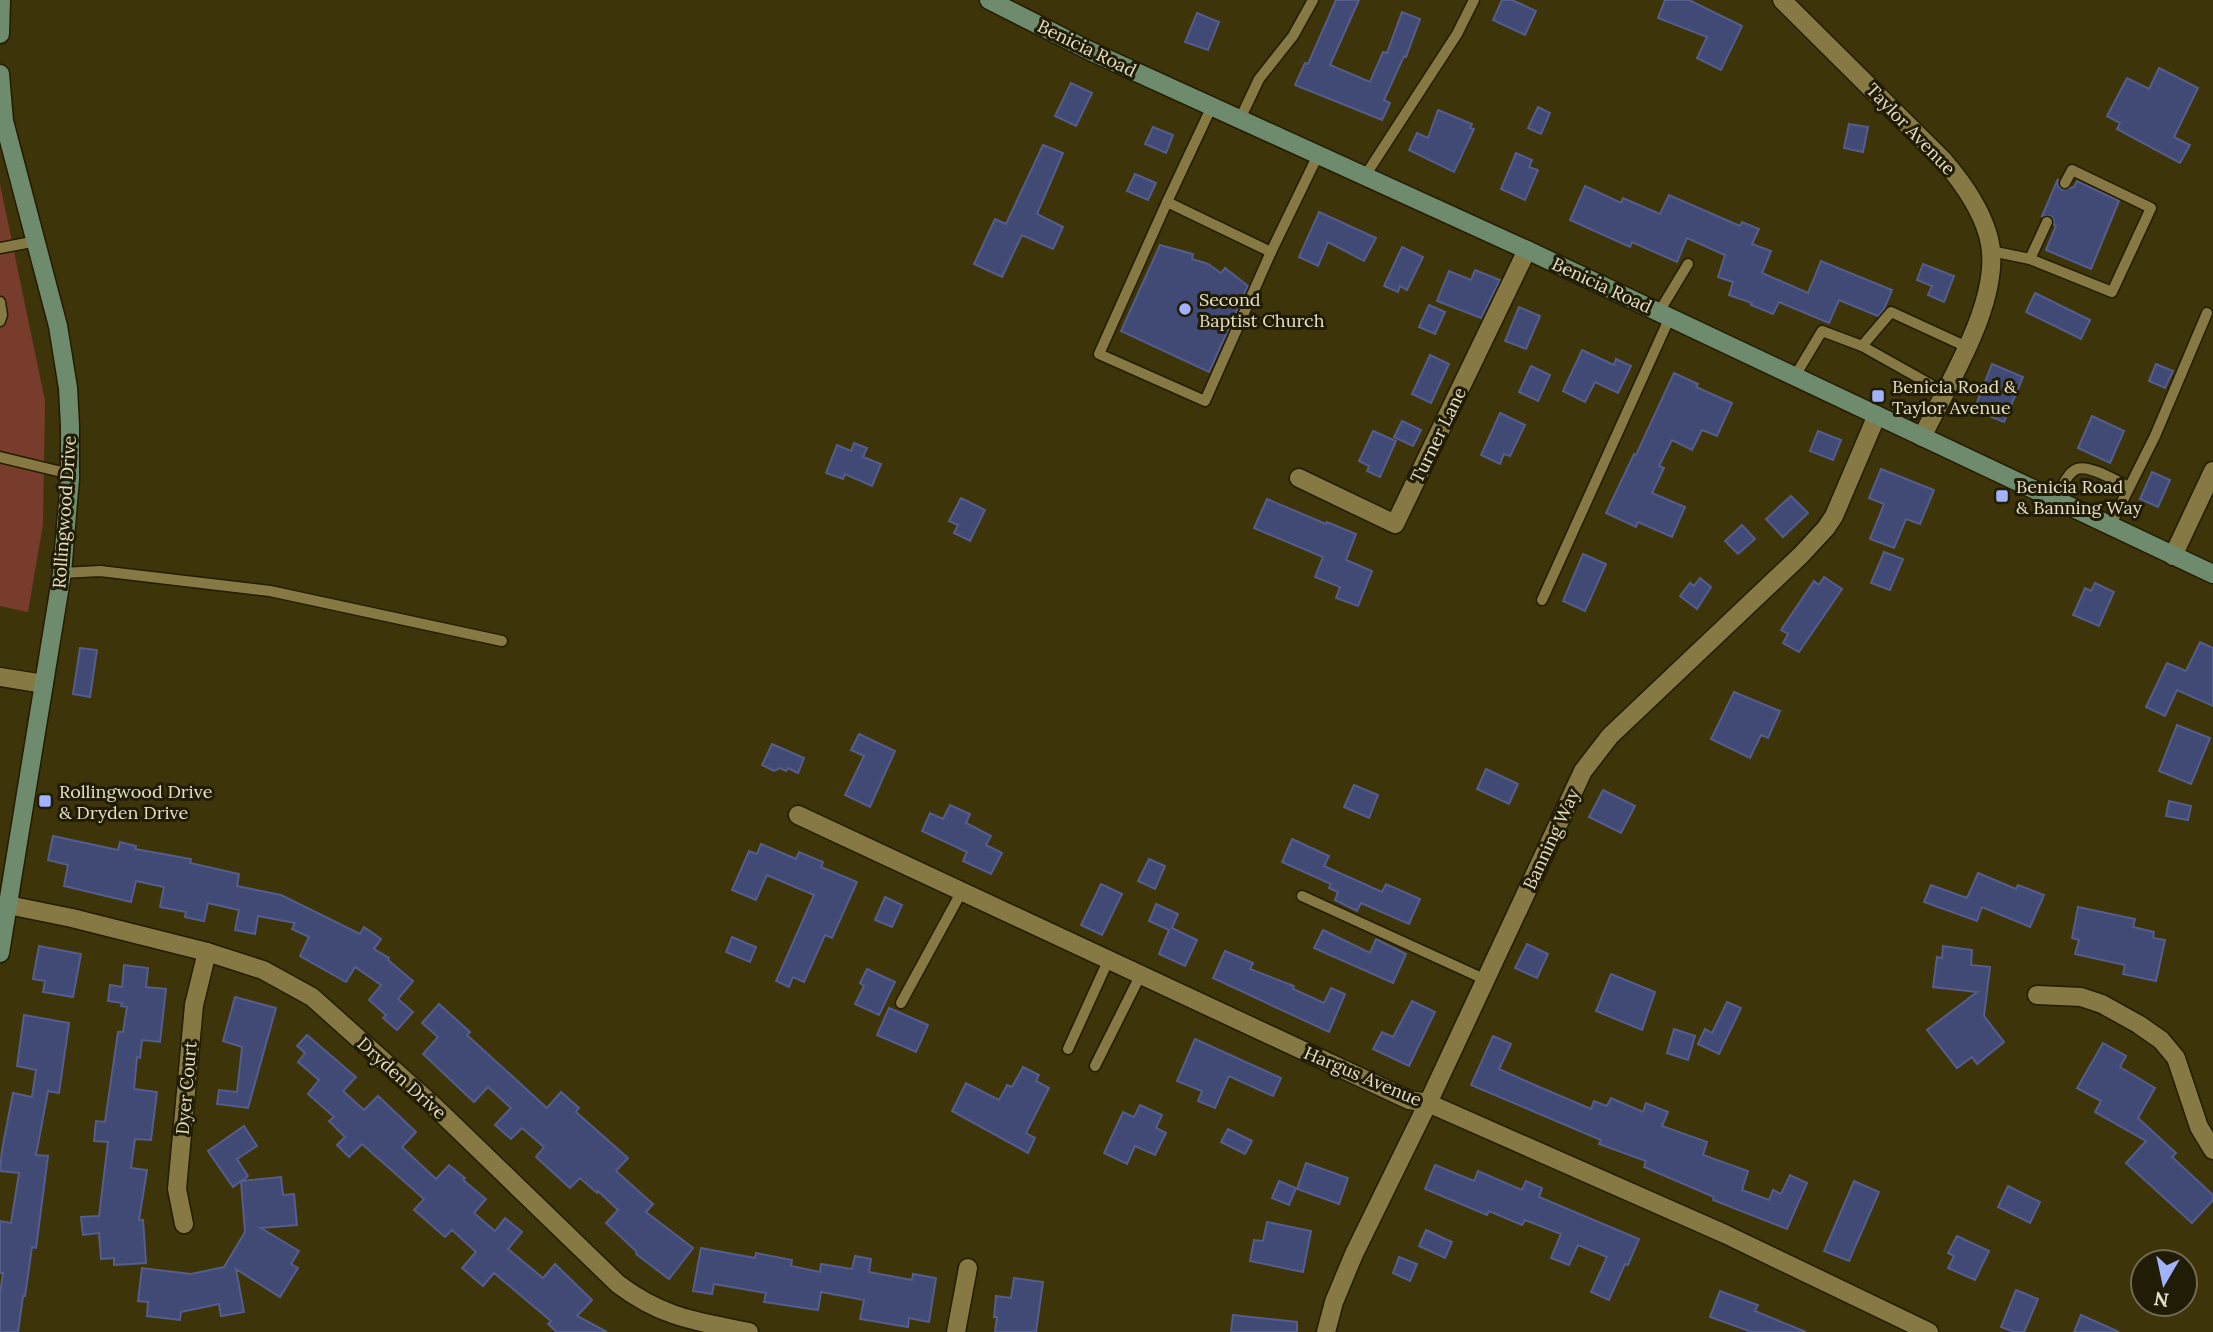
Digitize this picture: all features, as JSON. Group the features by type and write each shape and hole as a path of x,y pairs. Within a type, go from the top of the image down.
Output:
{"main road":[{"path":"0,34 1,0"},
{"name":"Benicia Road","path":"989,0 1090,51 1527,250 2213,574"},
{"name":"Rollingwood Drive","path":"0,74 4,121 58,326 68,388 70,474 62,573 0,953"}],"street":[{"name":"Taylor Avenue","path":"1782,0 1882,98 1956,176 1988,234 1991,251 1990,286 1967,347 1922,437"},
{"name":"Turner Lane","path":"1299,478 1395,524 1527,250"},
{"name":"Banning Way","path":"1326,1332 1334,1302 1354,1254 1428,1103 1572,793 1592,757 1610,736 1817,539 1834,516 1877,415"},
{"path":"2173,556 2213,471"},
{"path":"0,677 44,684"},
{"name":"Hargus Avenue","path":"798,815 1409,1100 1428,1103 1725,1234 1929,1332"},
{"name":"Dryden Drive","path":"8,905 207,952 263,970 312,997 436,1107 581,1251 640,1301 679,1318 749,1332"},
{"name":"Dyer Court","path":"184,1224 177,1189 194,1005 207,952"},
{"path":"2037,995 2081,998 2102,1004 2161,1040 2176,1058 2199,1127 2213,1150"},
{"path":"956,1332 968,1268"}],"lane":[{"path":"1240,119 1259,79 1293,36 1313,0"},
{"path":"1365,176 1457,34 1474,0"},
{"path":"1212,106 1099,354 1205,401 1271,252 1318,155"},
{"path":"1991,251 2030,259 2112,292 2151,208 2072,170 2065,183"},
{"path":"1167,202 1271,252"},
{"path":"2030,259 2047,222"},
{"path":"0,248 37,241"},
{"path":"1542,600 1688,264"},
{"path":"0,302 0,321"},
{"path":"1862,346 1891,312 1967,347"},
{"path":"2110,526 2155,436 2207,313"},
{"path":"1795,376 1822,331 1862,346 1944,392"},
{"path":"0,457 70,474"},
{"path":"2056,501 2070,475 2077,469 2086,468 2129,487"},
{"path":"62,573 100,571 270,591 502,641"},
{"path":"901,1003 962,891"},
{"path":"1302,897 1484,979"},
{"path":"1068,1049 1108,961"},
{"path":"1095,1066 1140,976"}],"shaded area":[{"path":"0,184 45,401 43,524 28,612 0,606"}],"building":[{"path":"1336,0 1359,0 1330,65 1370,82 1383,52 1387,53 1402,12 1420,19 1406,57 1404,56 1384,100 1390,103 1382,120 1295,85 1305,63 1308,64"},
{"path":"1502,0 1512,0 1536,11 1525,35 1493,20"},
{"path":"1665,0 1689,0 1742,26 1721,70 1697,58 1707,37 1658,18"},
{"path":"1197,13 1219,22 1208,50 1185,42"},
{"path":"2159,68 2198,88 2174,137 2190,145 2180,163 2117,129 2120,123 2107,116 2127,78 2149,89"},
{"path":"1071,83 1092,93 1076,126 1055,116"},
{"path":"1538,107 1550,113 1541,134 1528,128"},
{"path":"1438,110 1472,124 1470,128 1474,129 1454,172 1409,150 1417,133 1428,138"},
{"path":"1849,124 1868,127 1863,152 1844,148"},
{"path":"1153,127 1173,135 1166,153 1145,144"},
{"path":"1043,145 1063,153 1037,214 1063,227 1053,249 1022,235 1002,277 974,264 995,219 1006,224"},
{"path":"1516,153 1532,160 1529,167 1538,170 1525,200 1501,189"},
{"path":"1135,174 1156,183 1148,200 1127,191"},
{"path":"2058,179 2058,186 2062,190 2074,187 2077,181 2119,201 2091,269 2046,250 2056,226 2051,216 2042,216"},
{"path":"1585,186 1621,203 1623,198 1660,214 1669,195 1740,226 1742,222 1759,229 1752,244 1771,251 1762,273 1808,293 1821,261 1892,290 1878,316 1839,300 1829,323 1779,302 1773,314 1729,295 1733,282 1718,277 1725,255 1687,238 1677,262 1632,242 1630,247 1570,220"},
{"path":"1319,212 1376,238 1364,261 1328,242 1318,266 1299,257"},
{"name":"Second Baptist Church","path":"1160,245 1193,254 1192,259 1208,264 1221,273 1225,268 1248,286 1209,372 1121,331"},
{"path":"1402,247 1423,257 1407,290 1400,286 1398,292 1384,286"},
{"path":"1923,264 1954,276 1944,302 1928,295 1932,286 1917,280"},
{"path":"1475,270 1500,280 1481,318 1437,301 1449,271 1471,280"},
{"path":"2035,293 2090,320 2081,339 2026,312"},
{"path":"1429,305 1445,312 1435,334 1419,327"},
{"path":"1519,307 1540,316 1526,349 1505,341"},
{"path":"1582,350 1614,365 1616,359 1631,366 1618,393 1595,382 1585,402 1563,391"},
{"path":"1430,355 1449,364 1431,403 1412,394"},
{"path":"1992,364 2023,377 2004,422 1974,410"},
{"path":"2156,364 2173,371 2165,388 2149,381"},
{"path":"1531,366 1550,375 1538,401 1519,392"},
{"path":"1674,373 1698,384 1696,387 1732,403 1717,436 1702,430 1692,450 1672,440 1659,466 1664,468 1652,493 1685,507 1672,537 1638,522 1636,527 1606,513"},
{"path":"1500,413 1525,425 1510,456 1504,454 1500,464 1481,455"},
{"path":"2092,416 2124,431 2110,463 2078,448"},
{"path":"1402,421 1421,430 1413,446 1394,437"},
{"path":"1373,431 1396,441 1380,477 1367,471 1369,466 1359,461"},
{"path":"1818,431 1841,440 1833,460 1810,451"},
{"path":"854,443 867,448 863,457 881,464 872,486 845,474 843,479 826,473 837,445 851,451"},
{"path":"1881,469 1934,490 1920,524 1906,519 1894,548 1870,539 1884,504 1869,498"},
{"path":"2152,472 2170,480 2158,507 2140,499"},
{"path":"1791,496 1808,513 1783,537 1766,519"},
{"path":"961,498 985,510 970,541 954,533 958,525 949,521"},
{"path":"1267,499 1356,534 1346,560 1372,571 1358,606 1336,598 1340,587 1315,577 1323,557 1254,528"},
{"path":"1742,525 1755,539 1738,554 1725,541"},
{"path":"1884,552 1903,559 1890,590 1871,583"},
{"path":"1583,554 1606,564 1585,611 1563,601"},
{"path":"1824,577 1842,589 1799,652 1783,643 1788,634 1781,630 1814,581 1819,585"},
{"path":"1700,578 1711,587 1697,609 1680,596 1690,583 1694,586"},
{"path":"2095,583 2114,592 2099,626 2073,615 2085,588 2091,591"},
{"path":"2200,642 2213,648 2213,706 2177,690 2165,716 2146,707 2167,663 2186,671"},
{"path":"80,648 97,650 90,697 73,694"},
{"path":"1734,692 1780,711 1768,738 1761,735 1750,758 1711,739"},
{"path":"2177,725 2210,738 2191,784 2159,771"},
{"path":"859,734 895,751 870,807 845,795 864,756 851,750"},
{"path":"772,744 804,758 798,773 788,768 786,771 780,768 774,771 762,765"},
{"path":"1486,769 1518,784 1509,804 1477,789"},
{"path":"1354,785 1378,795 1369,818 1344,807"},
{"path":"1603,790 1635,806 1621,833 1589,817"},
{"path":"2169,801 2191,806 2188,820 2166,816"},
{"path":"950,805 970,814 966,823 991,836 986,845 1002,853 991,874 963,861 967,852 922,831 930,813 943,819"},
{"path":"53,836 118,850 120,842 136,846 135,849 191,859 190,863 239,874 237,886 281,895 360,934 364,927 381,939 374,949 389,958 388,960 413,981 398,999 413,1012 397,1030 383,1018 386,1015 369,1000 381,985 355,967 346,982 300,956 309,937 292,929 295,923 258,916 255,934 235,930 239,910 208,903 204,921 185,917 186,912 160,907 164,887 136,881 131,902 64,886 68,865 48,860"},
{"path":"1292,839 1329,856 1324,866 1382,892 1386,884 1420,899 1409,924 1361,903 1357,911 1335,900 1338,892 1329,888 1331,884 1282,862"},
{"path":"761,844 796,859 799,852 823,862 821,867 857,882 832,938 825,935 804,982 793,977 789,987 776,981 814,895 767,875 756,900 732,890 749,851 757,854"},
{"path":"1149,859 1165,866 1155,889 1138,881"},
{"path":"1978,873 2016,889 2018,885 2044,895 2030,927 1982,907 1977,921 1924,902 1931,885 1967,898"},
{"path":"1101,884 1122,894 1102,935 1081,925"},
{"path":"885,897 902,905 892,927 875,920"},
{"path":"1156,904 1178,914 1172,928 1197,940 1185,966 1159,954 1169,930 1149,921"},
{"path":"2078,907 2135,919 2133,927 2154,932 2153,938 2165,940 2156,981 2123,974 2125,965 2075,954 2079,940 2072,938"},
{"path":"1323,930 1370,953 1376,939 1406,954 1393,983 1314,948"},
{"path":"732,937 756,947 750,962 726,952"},
{"path":"1527,944 1548,954 1537,978 1515,968"},
{"path":"39,946 81,954 73,997 43,992 45,981 33,979"},
{"path":"1943,946 1972,950 1971,965 1990,967 1984,1016 2004,1042 1977,1064 1972,1057 1957,1068 1927,1030 1977,992 1933,987 1937,957 1942,958"},
{"path":"1225,951 1253,963 1250,969 1294,986 1293,989 1324,1003 1331,988 1345,994 1329,1032 1213,978"},
{"path":"124,965 148,968 146,987 166,989 160,1042 142,1040 140,1058 137,1057 134,1089 157,1092 151,1140 135,1139 131,1168 147,1170 139,1220 143,1220 146,1263 114,1265 114,1258 101,1259 99,1233 83,1235 81,1217 99,1216 108,1142 94,1141 96,1121 105,1122 118,1032 123,1032 127,1007 121,1006 122,1003 108,1001 110,985 122,987"},
{"path":"867,969 895,982 879,1015 855,1004 864,986 860,983"},
{"path":"1611,974 1655,992 1642,1030 1596,1011"},
{"path":"235,997 276,1008 248,1108 217,1104 219,1090 237,1092 242,1047 223,1041"},
{"path":"1412,1001 1435,1012 1409,1066 1373,1049 1382,1032 1393,1037"},
{"path":"1727,1002 1741,1008 1719,1054 1698,1044 1705,1029 1712,1033"},
{"path":"439,1004 470,1032 467,1035 547,1108 561,1092 579,1108 576,1112 628,1158 616,1171 653,1204 646,1212 693,1248 669,1279 636,1254 637,1252 606,1223 618,1210 598,1191 597,1193 580,1178 570,1188 536,1157 544,1147 522,1128 511,1139 495,1125 511,1108 488,1087 474,1102 423,1054 438,1037 422,1023"},
{"path":"889,1008 928,1025 916,1052 877,1035"},
{"path":"24,1015 69,1023 59,1093 48,1091 36,1155 48,1156 36,1248 32,1247 18,1332 0,1332 3,1273 0,1273 0,1221 11,1223 19,1173 0,1171 2,1150 13,1093 32,1097 36,1070 17,1066"},
{"path":"1674,1029 1695,1036 1688,1060 1667,1053"},
{"path":"307,1035 356,1077 343,1091 364,1110 378,1096 416,1132 402,1147 436,1179 449,1165 465,1178 463,1180 486,1199 474,1213 495,1231 505,1218 522,1232 508,1249 543,1278 555,1264 592,1300 577,1316 607,1332 557,1332 548,1324 551,1321 494,1273 483,1286 462,1268 476,1252 452,1230 445,1237 414,1210 424,1199 362,1144 349,1157 337,1145 345,1137 329,1121 334,1117 308,1094 319,1080 298,1062 305,1053 297,1046"},
{"path":"1493,1036 1511,1044 1499,1069 1537,1086 1591,1109 1594,1101 1607,1106 1611,1098 1643,1112 1646,1103 1668,1112 1662,1126 1707,1142 1703,1155 1748,1171 1742,1190 1769,1200 1773,1190 1781,1194 1790,1175 1807,1183 1787,1229 1713,1200 1714,1197 1644,1167 1646,1161 1599,1144 1601,1140 1471,1085"},
{"path":"1195,1039 1281,1078 1273,1096 1229,1076 1215,1108 1198,1101 1202,1091 1177,1081"},
{"path":"2103,1043 2126,1056 2120,1067 2155,1088 2138,1118 2176,1153 2172,1157 2213,1195 2213,1200 2192,1223 2126,1163 2146,1141 2095,1112 2101,1101 2077,1088"},
{"path":"1023,1067 1039,1075 1036,1081 1049,1088 1026,1133 1035,1138 1028,1153 952,1111 966,1083 999,1100 1007,1085 1012,1087"},
{"path":"1140,1105 1162,1115 1156,1128 1166,1133 1155,1155 1135,1146 1127,1164 1104,1153 1123,1112 1134,1117"},
{"path":"244,1126 257,1146 237,1159 248,1176 242,1181 281,1177 283,1195 294,1194 297,1225 261,1228 299,1251 291,1264 298,1268 280,1297 236,1269 244,1312 221,1316 219,1304 181,1312 180,1320 147,1316 148,1302 138,1301 142,1268 191,1274 224,1267 245,1232 241,1181 233,1187 208,1151"},
{"path":"1228,1129 1252,1141 1245,1154 1221,1142"},
{"path":"1306,1163 1348,1178 1339,1204 1297,1189"},
{"path":"1435,1165 1474,1181 1478,1171 1522,1190 1526,1181 1542,1188 1539,1197 1639,1239 1609,1300 1591,1292 1607,1257 1578,1245 1569,1265 1551,1258 1561,1234 1525,1220 1522,1225 1489,1211 1487,1215 1425,1189"},
{"path":"1279,1181 1296,1188 1289,1205 1272,1198"},
{"path":"1854,1181 1879,1192 1849,1261 1824,1251"},
{"path":"2008,1186 2040,1202 2030,1223 1998,1207"},
{"path":"1267,1222 1311,1231 1303,1272 1250,1261 1254,1240 1263,1241"},
{"path":"1426,1230 1452,1242 1445,1258 1419,1246"},
{"path":"1957,1236 1989,1251 1975,1280 1948,1268 1954,1256 1948,1253"},
{"path":"701,1248 755,1258 756,1253 792,1260 791,1266 820,1272 821,1264 852,1269 855,1256 871,1259 869,1272 912,1280 913,1274 936,1278 929,1322 909,1318 908,1327 860,1319 864,1300 821,1292 818,1310 764,1302 766,1293 714,1284 712,1294 693,1291"},
{"path":"1399,1257 1417,1264 1410,1281 1393,1273"},
{"path":"1014,1278 1043,1282 1036,1332 995,1332 996,1296 1011,1298"},
{"path":"2016,1290 2038,1299 2024,1332 2014,1332 2001,1327"},
{"path":"1720,1291 1758,1305 1755,1311 1806,1332 1752,1332 1710,1317"},
{"path":"1233,1315 1297,1322 1297,1332 1231,1332"},
{"path":"2081,1315 2119,1332 2074,1332"}],"place":[{"name":"Second Baptist Church","path":"1185,309"},
{"name":"Benicia Road & Taylor Avenue","path":"1878,396"},
{"name":"Benicia Road & Banning Way","path":"2002,496"},
{"name":"Rollingwood Drive & Dryden Drive","path":"45,801"}]}
